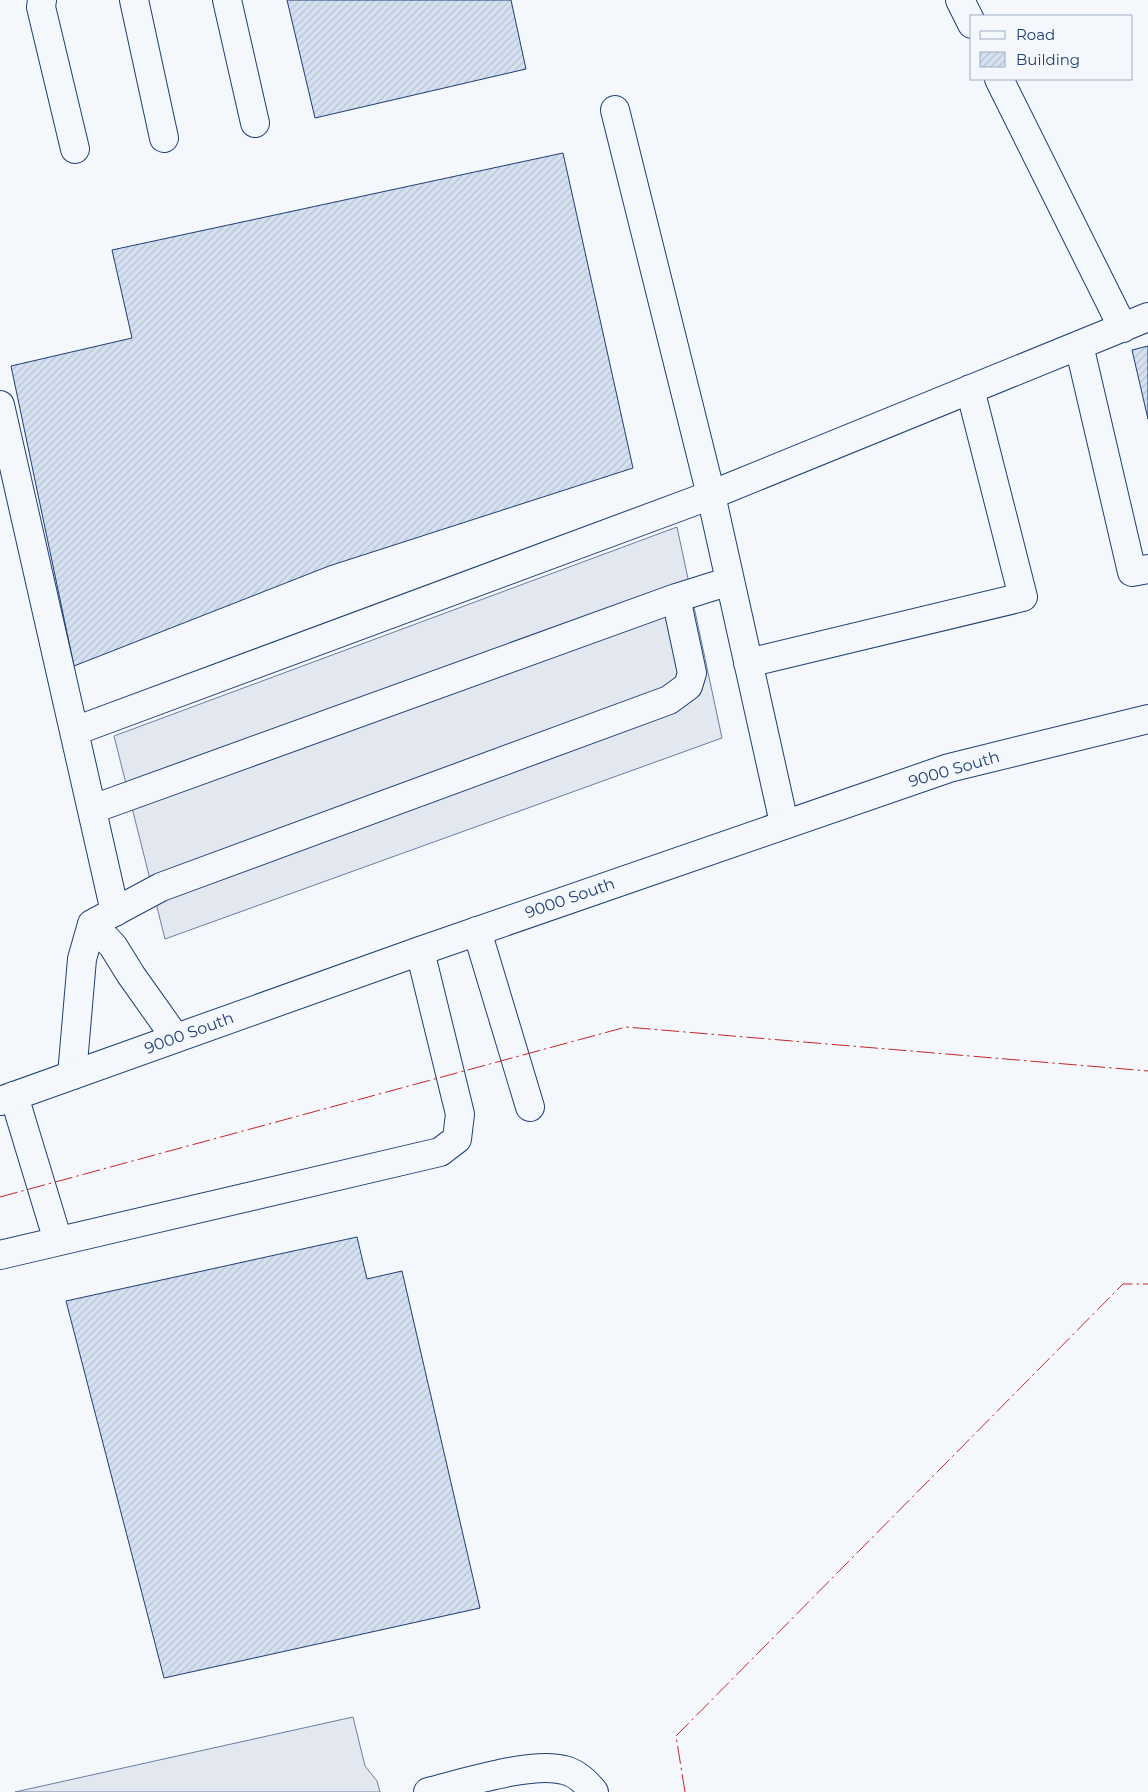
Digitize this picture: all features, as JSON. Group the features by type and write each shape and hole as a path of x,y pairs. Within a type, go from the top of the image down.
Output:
{"main road":[{"path":"42,0 42,7 76,149"},
{"path":"134,0 164,138"},
{"path":"227,0 255,123"},
{"path":"960,0 970,20"},
{"path":"999,80 1123,328"},
{"path":"615,110 711,495 784,823"},
{"path":"75,731 711,495 1148,318"},
{"path":"1079,345 1132,572 1148,569"},
{"path":"748,663 1023,597 970,389"},
{"path":"0,405 93,809 104,918 113,946 130,975 175,1037"},
{"path":"93,809 676,598 730,581"},
{"path":"72,1075 82,958 104,918 161,887 669,700 682,693 688,686 692,674 676,598"},
{"name":"9000 South","path":"7,1098 784,823 949,768 1148,719"},
{"path":"477,931 530,1107"},
{"path":"0,1255 440,1152 457,1139 460,1114 420,951"},
{"path":"7,1098 58,1241"},
{"path":"428,1792 511,1782 535,1769 563,1769 583,1779 594,1792"}],"shaded area":[{"path":"677,527 722,738 165,939 114,736"},
{"path":"353,1717 365,1766 377,1781 380,1792 15,1792"}],"building":[{"path":"287,0 511,0 526,69 315,118"},
{"path":"563,153 633,468 329,566 74,666 11,366 132,338 112,250"},
{"path":"1148,346 1148,419 1132,350"},
{"path":"357,1237 367,1279 402,1271 480,1608 164,1678 66,1301"}],"power":[{"path":"0,1197 626,1027 1148,1071"},
{"path":"685,1792 676,1736 1123,1284 1148,1284"}]}
